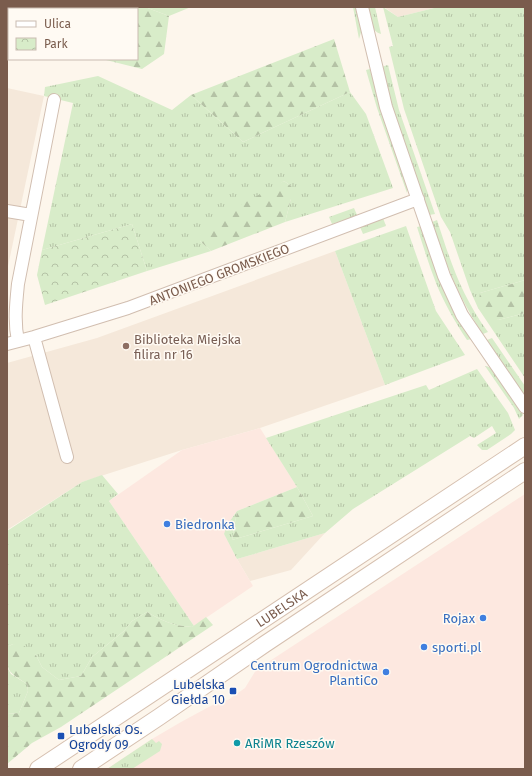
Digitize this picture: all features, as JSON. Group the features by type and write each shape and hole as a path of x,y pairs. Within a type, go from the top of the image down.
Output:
{"main road":[{"name":"LUBELSKA","path":"38,769 525,446"},
{"name":"LUBELSKA","path":"81,769 270,640 525,471"}],"street":[{"path":"362,7 386,107 444,276 462,315 525,407"},
{"name":"ANTONIEGO GROMSKIEGO","path":"54,100 18,284 12,343 34,338 128,308 418,199"},
{"path":"7,211 32,215"},
{"path":"34,338 67,457"}],"shaded area":[{"path":"384,7 438,7 398,17"},
{"path":"7,88 44,96 7,271"},
{"path":"335,251 385,385 260,428 182,450 82,482 7,530 7,363 97,338"},
{"path":"260,428 297,487 237,511 233,516 224,534 253,586 194,626 109,501 182,450"},
{"path":"525,494 525,769 107,769 181,722 218,702 228,700 245,688 256,670"},
{"path":"325,533 291,570 250,581 237,559"}],"green space":[{"path":"145,7 191,7 169,16"},
{"path":"145,7 169,16 164,54 142,69 106,60 138,60 138,8 78,8"},
{"path":"353,7 357,7 362,29 359,39"},
{"path":"368,7 375,7 381,34 373,27"},
{"path":"383,7 398,17 438,7 525,7 525,280 480,293 498,320 525,313 525,378 478,308 470,290 450,232 441,217 404,109 389,47 393,46"},
{"path":"334,39 350,92 243,142 191,95"},
{"path":"388,65 399,110 435,214 429,215 390,101 381,67"},
{"path":"370,69 376,91 408,184 407,193 377,108 366,70"},
{"path":"98,76 172,110 191,95 243,142 350,92 366,114 393,188 285,222 291,199 291,186 284,181 200,241 211,251 147,271 132,224 42,250 73,103 44,96 45,87"},
{"path":"284,181 291,186 291,199 285,222 211,251 200,241 211,221"},
{"path":"354,208 357,215 356,216 332,224 329,217"},
{"path":"383,218 386,226 363,234 360,227"},
{"path":"437,220 452,265 464,292 488,332 483,334 474,321 453,280 432,222"},
{"path":"132,224 147,271 45,305 37,275 42,250"},
{"path":"406,226 436,311 465,355 385,385 335,251"},
{"path":"422,226 472,339 467,340 439,290 417,227"},
{"path":"525,280 525,313 498,320 478,308 480,293"},
{"path":"492,338 525,386 525,397 487,340"},
{"path":"485,366 492,368 521,409 523,415 519,419 514,408"},
{"path":"477,369 508,413 515,430 511,434 487,450 482,450 477,445 496,433 492,426 474,438 470,436 353,509 325,533 237,559 224,534 227,525 237,511 232,540 313,516 297,487 266,438 426,385 429,390"},
{"path":"102,475 118,494 109,501 194,626 173,624 147,612 132,621 124,631 92,657 81,676 59,680 42,667 36,655 13,644 7,647 7,531 82,482"},
{"path":"297,487 313,516 232,540 237,511"},
{"path":"147,612 173,624 192,627 206,617 213,625 61,727 32,743 7,764 7,714 19,713 28,691 27,684 9,670 7,661 7,647 13,644 23,645 36,655 42,667 59,680 81,676 92,657 124,631 132,621"},
{"path":"7,667 11,674 27,684 28,691 19,713 7,714"},
{"path":"152,739 156,743 159,741 162,744 160,751 132,769 107,769"}],"place":[{"name":"Biblioteka Miejska filira nr 16","path":"126,346"},
{"name":"Biedronka","path":"167,524"},
{"name":"Rojax","path":"483,618"},
{"name":"sporti.pl","path":"424,647"},
{"name":"Centrum Ogrodnictwa PlantiCo","path":"386,672"},
{"name":"Lubelska Giełda 10","path":"233,691"},
{"name":"Lubelska Os. Ogrody 09","path":"61,736"},
{"name":"ARiMR Rzeszów","path":"237,743"}]}
